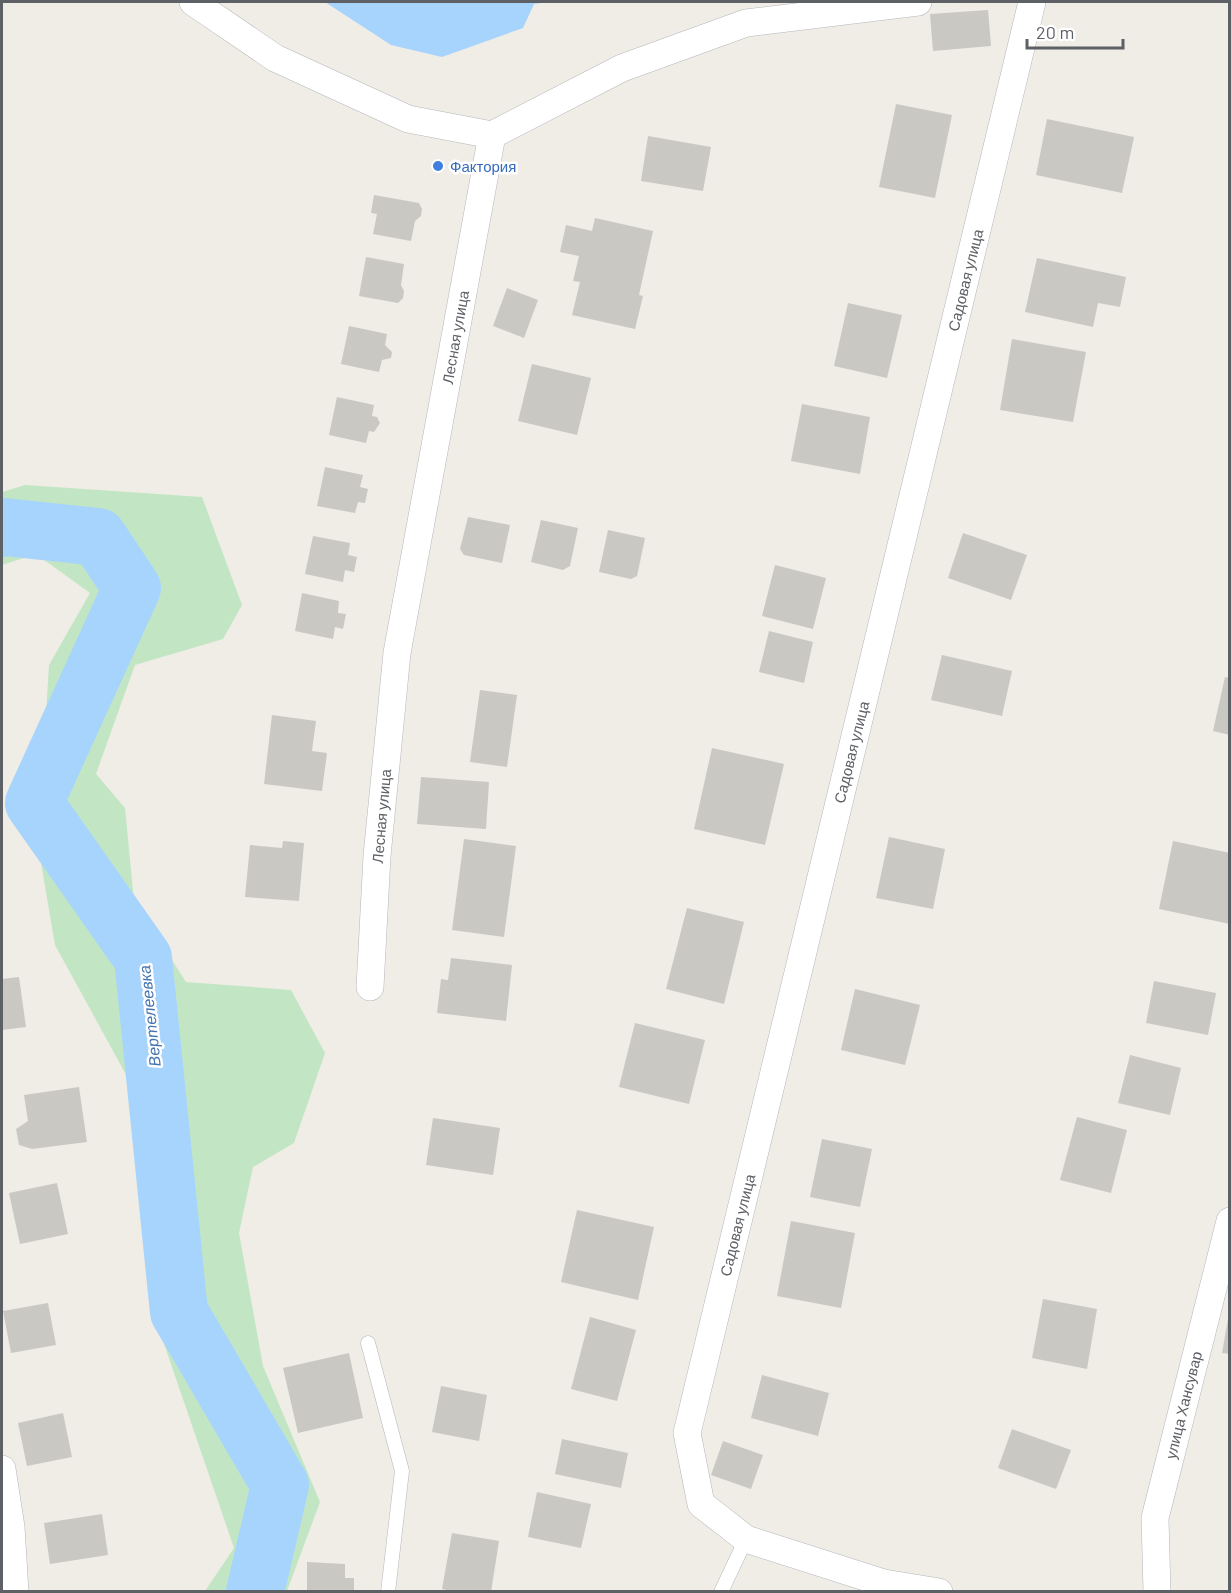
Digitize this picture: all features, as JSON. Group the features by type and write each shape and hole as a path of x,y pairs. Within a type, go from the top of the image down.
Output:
{"street":[{"path":"193,2 275,58 408,119 492,135 622,68 746,22 918,2"},
{"name":"Садовая улица","path":"746,1539 701,1504 687,1433 1032,2"},
{"name":"Лесная улица","path":"370,987 377,856 397,653 492,135"},
{"name":"улица Хансувар","path":"1157,1592 1155,1518 1230,1221"},
{"path":"2,1469 12,1527 15,1592"},
{"path":"746,1539 884,1583 939,1592"}],"lane":[{"path":"368,1343 402,1471 388,1592"},
{"path":"721,1592 746,1539"}],"green space":[{"path":"25,485 202,497 242,605 223,639 135,665 96,774 125,808 134,901 186,982 291,990 325,1053 294,1143 253,1167 239,1233 263,1366 320,1502 287,1591 205,1591 234,1548 161,1335 159,1135 55,945 38,845 49,665 90,593 36,554 2,565 2,492"}],"water":[{"path":"325,2 548,2 534,4 523,28 442,57 391,45"}],"building":[{"path":"988,10 991,46 933,51 930,14"},
{"path":"896,104 952,115 935,198 879,187"},
{"path":"1047,119 1134,137 1122,193 1036,175"},
{"path":"648,136 711,147 703,191 641,181"},
{"path":"374,195 419,203 422,209 421,216 415,221 411,241 373,234 377,214 371,213"},
{"path":"595,218 653,231 639,295 643,296 635,329 572,315 580,282 573,281 579,256 560,252 566,225 592,231"},
{"path":"366,257 404,264 401,285 404,291 403,298 398,303 359,296"},
{"path":"1037,258 1126,277 1120,307 1098,303 1093,327 1025,312"},
{"path":"507,288 538,300 524,338 493,326"},
{"path":"848,303 902,315 887,378 834,366"},
{"path":"349,326 387,334 385,345 392,352 391,358 382,360 379,372 341,364"},
{"path":"1012,339 1086,352 1073,422 1000,410"},
{"path":"532,364 591,378 577,435 518,421"},
{"path":"337,397 374,405 372,416 377,417 380,423 374,432 369,431 366,443 329,435"},
{"path":"802,404 870,417 860,474 791,461"},
{"path":"325,467 363,475 360,487 368,489 365,503 358,502 355,513 317,506"},
{"path":"468,517 510,525 502,563 464,555 460,549"},
{"path":"541,520 578,528 570,566 563,570 531,562"},
{"path":"608,530 645,538 637,576 631,579 599,572"},
{"path":"963,533 1027,555 1011,600 948,578"},
{"path":"313,536 350,543 348,555 357,557 354,572 345,570 343,582 305,574"},
{"path":"775,565 826,578 813,629 762,616"},
{"path":"302,593 339,601 338,613 346,614 343,629 335,627 333,639 295,631"},
{"path":"769,631 813,642 804,683 759,672"},
{"path":"942,655 1012,671 1002,716 931,700"},
{"path":"1225,677 1230,678 1230,735 1213,731"},
{"path":"480,690 517,695 507,767 470,762"},
{"path":"272,715 316,721 312,751 327,753 322,791 264,784"},
{"path":"712,748 784,764 765,845 694,829"},
{"path":"421,777 489,782 486,829 417,824"},
{"path":"889,837 945,849 933,909 876,898"},
{"path":"464,839 516,846 504,937 452,930"},
{"path":"283,841 304,843 299,901 245,897 250,845 282,848"},
{"path":"1173,841 1230,853 1230,924 1159,909"},
{"path":"687,908 744,922 724,1004 666,989"},
{"path":"451,958 512,965 506,1021 437,1013 441,979 448,980"},
{"path":"19,977 26,1027 2,1030 2,979"},
{"path":"1154,981 1216,993 1208,1035 1146,1023"},
{"path":"855,989 920,1005 905,1065 841,1050"},
{"path":"635,1023 705,1040 689,1104 619,1087"},
{"path":"1130,1055 1181,1068 1170,1115 1118,1103"},
{"path":"79,1087 87,1142 32,1149 19,1145 16,1129 28,1121 24,1095"},
{"path":"1077,1117 1127,1130 1111,1193 1060,1180"},
{"path":"433,1118 500,1128 493,1175 426,1165"},
{"path":"822,1139 872,1149 860,1207 810,1197"},
{"path":"57,1183 68,1234 20,1244 9,1193"},
{"path":"577,1210 654,1227 638,1300 561,1282"},
{"path":"791,1221 855,1233 841,1308 777,1296"},
{"path":"1043,1299 1097,1309 1087,1369 1032,1358"},
{"path":"48,1303 56,1345 11,1353 3,1311"},
{"path":"590,1317 636,1330 617,1401 571,1389"},
{"path":"1228,1319 1230,1319 1230,1354 1222,1353"},
{"path":"349,1353 363,1418 298,1433 283,1368"},
{"path":"762,1375 829,1393 818,1436 751,1418"},
{"path":"441,1386 487,1395 479,1441 432,1432"},
{"path":"63,1413 72,1457 27,1466 18,1423"},
{"path":"1012,1429 1071,1450 1056,1489 998,1468"},
{"path":"562,1439 628,1453 621,1488 555,1474"},
{"path":"723,1441 763,1455 751,1489 711,1475"},
{"path":"537,1492 591,1504 581,1548 528,1537"},
{"path":"102,1514 108,1555 50,1564 44,1523"},
{"path":"452,1533 499,1541 491,1592 456,1592 442,1589"},
{"path":"307,1562 345,1564 345,1578 354,1578 354,1592 307,1592"}],"waterway":[{"name":"Вертелеевка","path":"2,528 98,537 132,588 34,803 143,958 179,1312 280,1485 255,1592"}],"place":[{"name":"Фактория","path":"438,166"}]}
